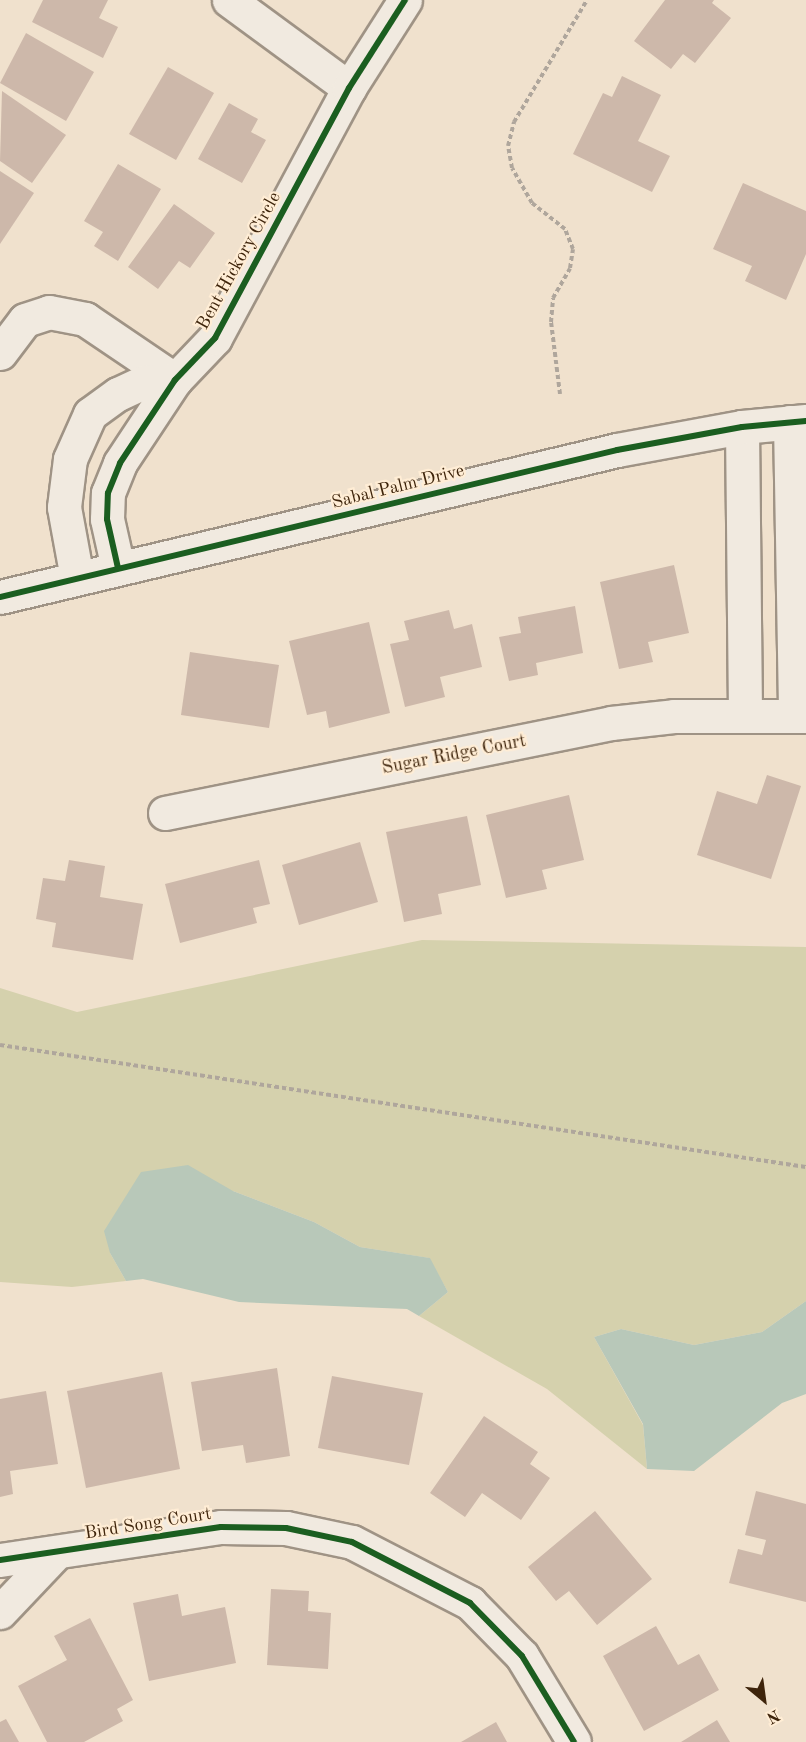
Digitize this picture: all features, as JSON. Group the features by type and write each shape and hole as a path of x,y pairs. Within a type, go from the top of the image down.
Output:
{"street":[{"path":"229,0 349,88"},
{"name":"Bent Hickory Circle","path":"118,568 107,519 108,493 120,463 175,380 215,338 349,88 405,0"},
{"path":"0,353 25,320 49,312 85,319 175,380"},
{"path":"77,578 64,507 70,459 90,414 118,394 144,382 175,380"},
{"name":"Sabal Palm Drive","path":"0,597 617,450 742,427 798,422"},
{"name":"Sugar Ridge Court","path":"165,813 611,723 674,716 800,715 798,422"},
{"path":"742,427 745,715"},
{"name":"Bird Song Court","path":"0,1560 55,1554 221,1527 286,1528 352,1542 470,1603 522,1656 574,1742"},
{"path":"0,1612 55,1554"}],"path":[{"path":"560,394 552,306 570,268 573,249 565,229 532,203 513,168 508,146 514,122 587,0"},
{"path":"0,1045 806,1167"}],"shaded area":[{"path":"422,940 806,947 806,1301 762,1332 694,1345 621,1329 594,1337 643,1425 647,1469 547,1389 419,1316 448,1292 429,1258 360,1247 314,1222 233,1191 110,1253 126,1281 72,1287 0,1282 0,988 77,1012"},
{"path":"188,1165 233,1191 314,1222 360,1247 430,1258 448,1292 419,1316 407,1309 239,1302 143,1279 126,1281 110,1253 104,1231 141,1172"},
{"path":"806,1301 806,1394 782,1403 694,1471 647,1469 643,1424 594,1337 621,1329 694,1345 762,1332"}],"building":[{"path":"43,0 108,0 99,18 118,27 103,58 32,22"},
{"path":"665,0 714,0 712,3 731,18 695,63 683,54 671,69 634,41"},
{"path":"26,33 94,72 66,121 0,83"},
{"path":"168,67 214,93 176,160 129,134"},
{"path":"622,76 661,95 638,141 670,156 652,192 573,154 603,93 612,97"},
{"path":"2,91 66,135 32,183 0,161"},
{"path":"229,103 258,119 251,132 266,140 242,183 198,159"},
{"path":"118,164 161,189 118,261 94,246 103,232 84,221"},
{"path":"0,171 34,193 0,244"},
{"path":"743,183 806,211 806,254 786,300 745,281 752,266 713,249"},
{"path":"174,204 215,233 190,268 179,261 158,289 128,267"},
{"path":"674,565 689,633 648,642 653,662 619,669 600,582"},
{"path":"575,606 583,653 536,663 538,675 509,681 499,637 521,633 518,617"},
{"path":"449,610 454,629 472,624 482,667 440,677 445,697 405,707 390,644 409,640 404,621"},
{"path":"369,622 390,713 329,728 326,711 307,715 289,641"},
{"path":"190,652 279,665 269,728 181,715"},
{"path":"767,775 801,786 771,879 697,855 717,791 757,804"},
{"path":"569,795 584,860 542,870 547,889 506,898 486,815"},
{"path":"467,816 481,885 438,894 442,914 404,922 386,832"},
{"path":"360,842 378,902 299,925 282,865"},
{"path":"69,860 105,866 100,897 143,904 133,960 52,947 56,923 36,919 43,878 65,881"},
{"path":"259,860 270,904 253,908 257,923 180,943 165,884"},
{"path":"277,1368 290,1456 246,1463 243,1445 202,1451 191,1382"},
{"path":"162,1372 180,1469 86,1488 67,1391"},
{"path":"332,1376 423,1393 409,1465 318,1448"},
{"path":"46,1391 58,1464 10,1471 13,1494 0,1497 0,1399"},
{"path":"484,1416 538,1452 530,1464 550,1478 521,1520 482,1493 465,1517 430,1493"},
{"path":"756,1491 806,1504 806,1602 729,1583 738,1549 762,1555 766,1540 745,1535"},
{"path":"595,1511 652,1579 597,1625 569,1591 556,1601 528,1567"},
{"path":"271,1589 309,1591 308,1611 331,1613 328,1669 267,1665"},
{"path":"178,1594 182,1616 225,1607 236,1663 149,1681 133,1603"},
{"path":"90,1618 133,1700 117,1709 123,1721 84,1742 47,1742 18,1686 67,1660 54,1636"},
{"path":"656,1626 678,1665 699,1654 719,1690 644,1731 603,1656"},
{"path":"6,1719 19,1742 0,1742 0,1722"},
{"path":"717,1720 730,1742 681,1742"},
{"path":"496,1722 507,1742 461,1742"}],"cycle path":[{"path":"118,568 107,519 108,493 120,463 175,380 215,338 349,88 405,0"},
{"path":"0,597 617,450 742,427 806,421"},
{"path":"0,1560 221,1527 286,1528 352,1542 470,1603 522,1656 574,1742"}]}
